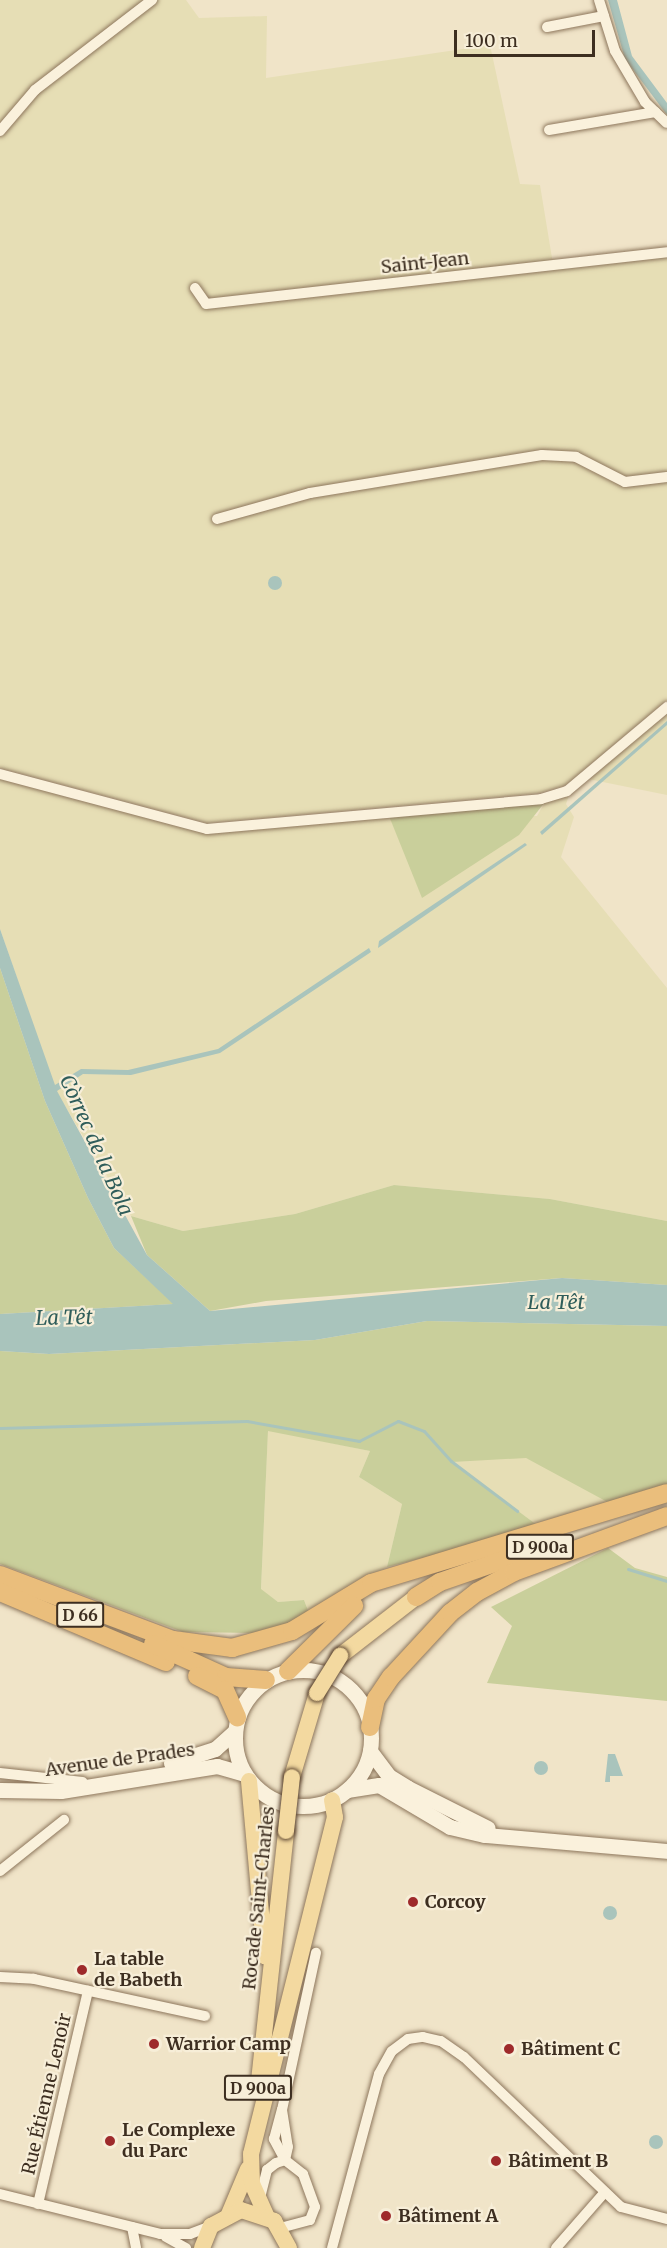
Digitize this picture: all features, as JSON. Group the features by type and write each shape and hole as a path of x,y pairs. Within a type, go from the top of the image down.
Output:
{"highway":[{"path":"0,1576 173,1640 232,1648 292,1631 371,1583 667,1493"},
{"path":"288,1671 336,1619 387,1588 667,1499"},
{"name":"D 900a","path":"416,1597 440,1582 667,1504"},
{"path":"370,1727 376,1699 391,1677 450,1612 477,1592 514,1572 667,1516"},
{"name":"D 900a","path":"416,1597 667,1516"},
{"name":"D 66","path":"0,1576 160,1653 225,1690 235,1725"},
{"name":"D 66","path":"0,1592 226,1677 266,1680"}],"main road":[{"name":"Rocade Saint-Charles","path":"229,2214 251,2154 292,1778 317,1693 340,1656 416,1597"},
{"path":"266,2021 261,1883 247,1777 235,1725 266,1680 288,1671 310,1669 341,1681 357,1696 370,1727 370,1751 347,1790"},
{"name":"Avenue de Prades","path":"0,1782 83,1782 195,1758 235,1725"},
{"path":"370,1751 389,1776 408,1788 512,1835"},
{"name":"Avenue de Prades","path":"0,1790 61,1791 217,1766 247,1777"},
{"path":"247,1777 282,1803 332,1800 347,1790 379,1785 450,1827 667,1851"},
{"path":"251,2154 335,1817 332,1800"},
{"name":"Rocade Saint-Charles","path":"251,2154 262,2208"},
{"path":"202,2248 212,2226 229,2214 262,2208 281,2228 290,2248"}],"street":[{"path":"0,131 35,90 152,0"},
{"path":"599,0 615,51 655,112 667,123"},
{"path":"547,27 604,16"},
{"path":"549,130 655,112"},
{"name":"Saint-Jean","path":"195,288 206,304 667,252"},
{"path":"217,519 310,493 542,455 576,457 625,482 667,477"},
{"path":"0,774 173,824 207,828 541,799 567,791 667,707"},
{"path":"0,1773 83,1782"},
{"path":"0,1871 64,1820"},
{"path":"281,2228 310,2220 315,2207 303,2174 285,2160 282,2110 316,1953"},
{"path":"0,1977 88,1991 204,2016"},
{"name":"Rue Étienne Lenoir","path":"38,2204 88,1991"},
{"path":"332,2248 379,2074 387,2057 408,2039 441,2041 464,2056 621,2207 667,2219"},
{"path":"262,2208 267,2170 285,2160"},
{"path":"556,2248 605,2192"},
{"path":"0,2194 160,2234 190,2234 212,2226"},
{"path":"132,2228 136,2248"},
{"path":"160,2234 186,2248"}],"shaded area":[{"path":"0,0 146,0 0,126"},
{"path":"157,0 186,0 199,18 267,16 266,78 490,45 520,184 540,185 553,264 667,250 667,700 566,785 540,793 207,823 0,768 0,137 38,92"},
{"path":"667,713 667,795 588,779"},
{"path":"0,778 207,833 389,816 537,816 545,802 569,795 566,804 574,817 561,857 667,988 667,1221 550,1199 394,1185 295,1214 183,1231 131,1216 56,1091 0,929"},
{"path":"268,1430 370,1451 359,1477 402,1504 387,1567 309,1613 304,1600 278,1602 261,1590"},
{"path":"496,1456 526,1458 554,1469 613,1505 541,1528 451,1462"}],"green space":[{"path":"545,802 519,835 422,898 389,816"},
{"path":"0,968 45,1101 88,1198 114,1248 174,1304 0,1314"},
{"path":"394,1185 550,1199 667,1221 667,1285 562,1278 266,1301 210,1311 147,1255 131,1216 183,1231 295,1214"},
{"path":"427,1321 667,1326 667,1486 613,1505 526,1458 452,1462 541,1528 387,1567 402,1504 359,1477 370,1451 268,1431 261,1589 278,1602 304,1600 309,1613 266,1633 183,1632 0,1564 0,1351 49,1354 315,1340"},
{"path":"608,1548 635,1568 667,1577 667,1701 487,1683 512,1626 491,1607"}],"water":[{"path":"608,0 617,0 632,56 667,103 667,115 625,59"},
{"path":"275,576 280,578 282,583 280,588 275,590 270,588 268,583 270,578"},
{"path":"667,721 667,725 542,835 540,832"},
{"path":"525,843 527,845 378,948 379,941"},
{"name":"La Têt","path":"0,929 55,1085 81,1069 128,1070 218,1049 369,948 371,952 220,1053 131,1075 83,1074 57,1091 147,1255 210,1311 562,1278 667,1285 667,1326 427,1321 315,1340 49,1354 0,1351 0,1314 173,1304 114,1248 88,1198 45,1101 0,968"},
{"path":"608,1754 615,1754 623,1776 610,1776 610,1782 605,1782"},
{"path":"541,1761 546,1763 548,1768 546,1773 541,1775 536,1773 534,1768 536,1763"},
{"path":"610,1906 615,1908 617,1913 615,1918 610,1920 605,1918 603,1913 605,1908"},
{"path":"653,2135 659,2135 663,2142 659,2149 653,2149 649,2145 649,2139"}],"waterway":[{"path":"0,1428 247,1421 359,1441 398,1421 424,1431 451,1461 517,1511"},
{"path":"628,1569 667,1581"}],"place":[{"name":"Corcoy","path":"413,1902"},
{"name":"La table de Babeth","path":"82,1970"},
{"name":"Warrior Camp","path":"154,2044"},
{"name":"Bâtiment C","path":"509,2049"},
{"name":"Le Complexe du Parc","path":"110,2141"},
{"name":"Bâtiment B","path":"496,2161"},
{"name":"Bâtiment A","path":"386,2216"}],"water label":[{"name":"Còrrec de la Bola","path":"97,1145"}]}
